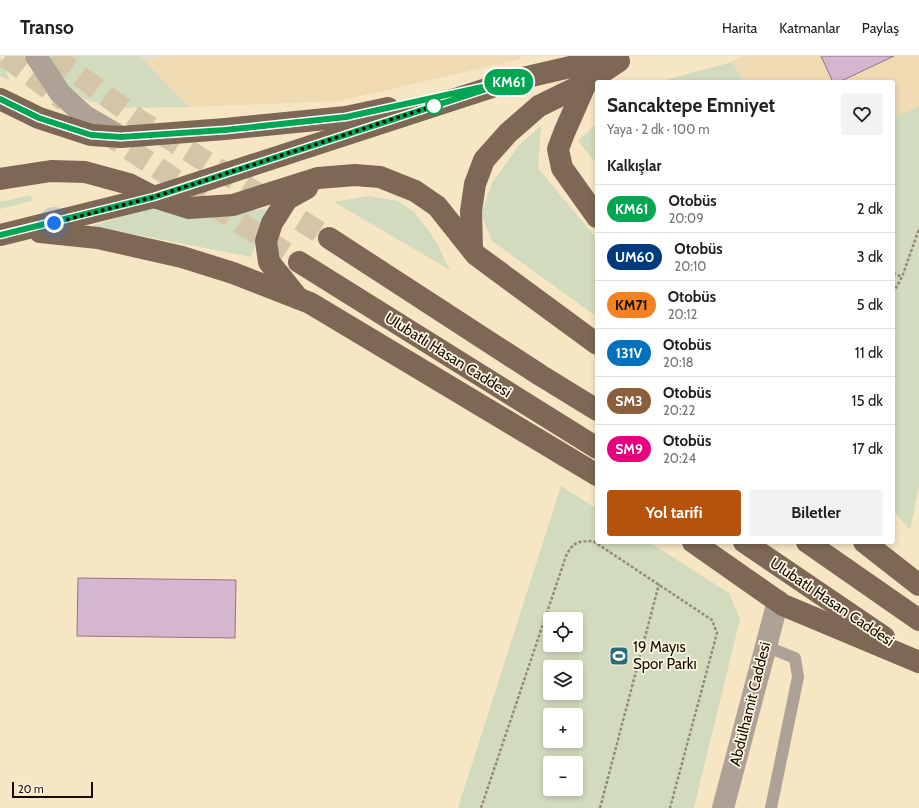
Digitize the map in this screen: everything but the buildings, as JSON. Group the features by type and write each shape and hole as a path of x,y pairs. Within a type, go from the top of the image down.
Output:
{"main road":[{"path":"0,99 39,118 91,135 121,137 225,130 346,117 618,56"},
{"path":"472,249 471,211 475,184 484,160 508,133 539,106 586,83 626,56"},
{"path":"0,235 154,197 514,80"},
{"path":"586,83 558,149 562,168 595,215"},
{"path":"0,179 51,171 85,172 129,184 154,197 189,208 234,205 318,178 355,175 380,177 415,192 437,206 476,255 595,343"},
{"path":"299,299 269,262 266,241 272,224 287,199 324,178"},
{"path":"25,230 98,238 182,257 233,272 310,303 595,474"},
{"path":"329,238 533,371 595,409"},
{"name":"Ulubatlı Hasan Caddesi","path":"299,262 595,447"},
{"path":"697,544 783,605 919,662"},
{"name":"Ulubatlı Hasan Caddesi","path":"747,544 919,662"},
{"path":"810,544 919,620"},
{"path":"867,544 919,585"},
{"path":"883,544 919,580"}],"street":[{"path":"36,56 60,93 85,116 121,137"},
{"name":"Abdülhamit Caddesi","path":"724,808 765,646 778,601"}],"lane":[{"path":"765,646 794,658 798,677 771,808"}],"path":[{"path":"895,289 902,277 919,229"},
{"path":"895,275 902,277"},
{"path":"481,808 566,556 571,547 580,541 593,540 595,541"},
{"path":"599,544 712,620 717,633 670,808"},
{"path":"600,808 659,584"}],"shaded area":[{"path":"137,56 168,56 146,62"},
{"path":"168,56 520,56 521,59 339,101 189,107 146,62"},
{"path":"742,56 919,56 919,106 895,117 895,80 744,80 732,62"}],"green space":[{"path":"0,56 10,81 0,76"},
{"path":"37,56 137,56 146,62 189,107 117,108 86,100 53,77"},
{"path":"732,62 744,80 665,80"},
{"path":"919,106 919,486 910,530 895,512 895,117"},
{"path":"595,125 595,162 578,141"},
{"path":"541,126 538,168 595,237 595,316 492,241 481,214 492,183 519,145"},
{"path":"31,195 32,201 0,209 0,202"},
{"path":"369,196 398,201 414,212 438,245 450,270 334,202"},
{"path":"152,207 215,216 269,208 251,257 92,226"},
{"name":"19 Mayıs Spor Parkı","path":"561,486 595,508 595,544 652,544 729,593 740,619 694,808 458,808"}],"tunnel":[{"path":"5,56 65,101"},
{"path":"53,56 139,120 329,238"},
{"path":"103,130 123,145 299,262"}],"bus line":[{"name":"KM61","path":"0,99 39,118 91,135 121,137 225,130 346,117 514,80 154,197 0,235"}],"place":[{"name":"19 Mayıs Spor Parkı","path":"619,656"}],"route":[{"path":"54,223 154,197 439,104 434,106"}]}
